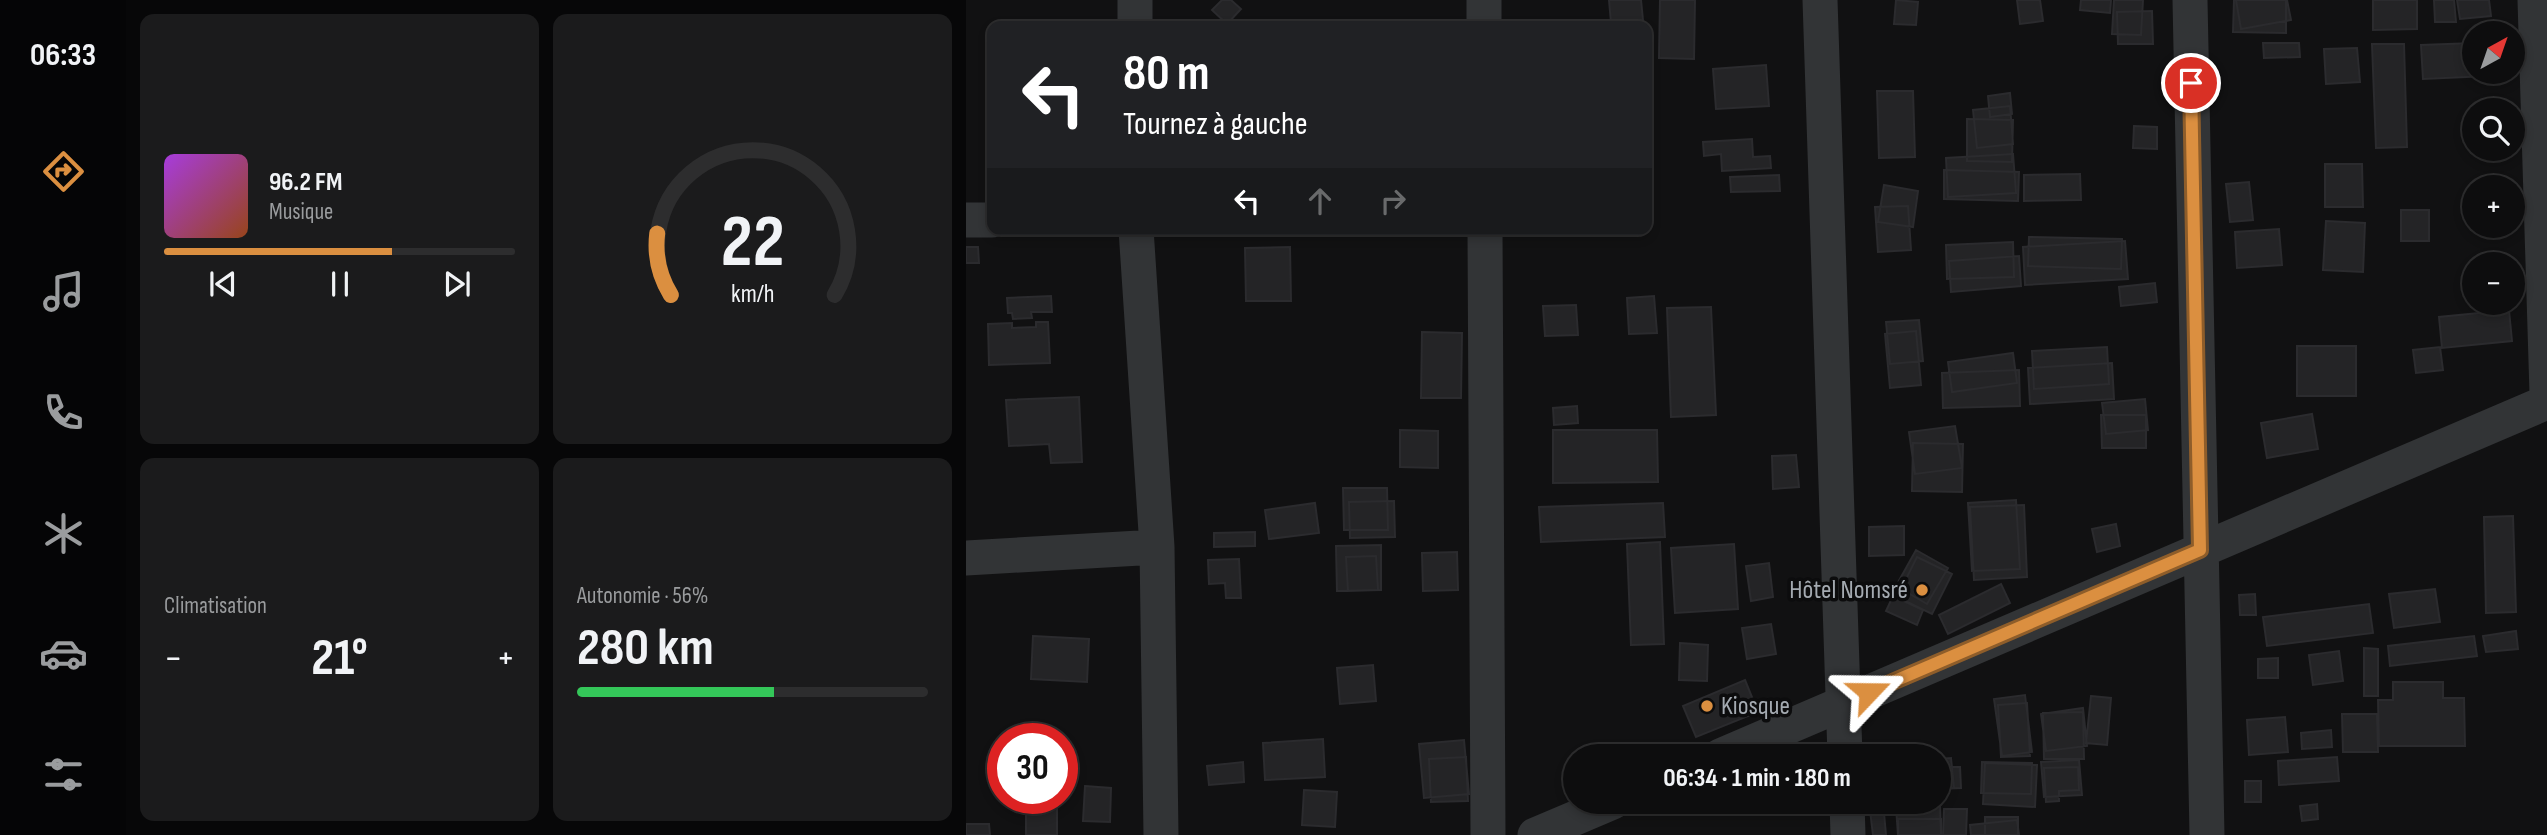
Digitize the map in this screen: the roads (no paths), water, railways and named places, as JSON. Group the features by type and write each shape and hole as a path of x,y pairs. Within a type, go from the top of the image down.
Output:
{"street":[{"path":"1135,0 1135,21"},
{"path":"1484,0 1484,21"},
{"path":"1820,0 1845,744"},
{"path":"2190,0 2207,835"},
{"path":"2535,0 2547,394"},
{"path":"966,220 987,220"},
{"path":"1136,235 1157,547 1161,835"},
{"path":"1485,235 1488,835"},
{"path":"1748,744 2547,402"},
{"path":"966,558 1157,547"},
{"path":"1535,835 1585,814"},
{"path":"1847,814 1848,835"}],"place":[{"name":"Hôtel Nomsré","path":"1922,590"},
{"name":"Kiosque","path":"1707,706"}]}
